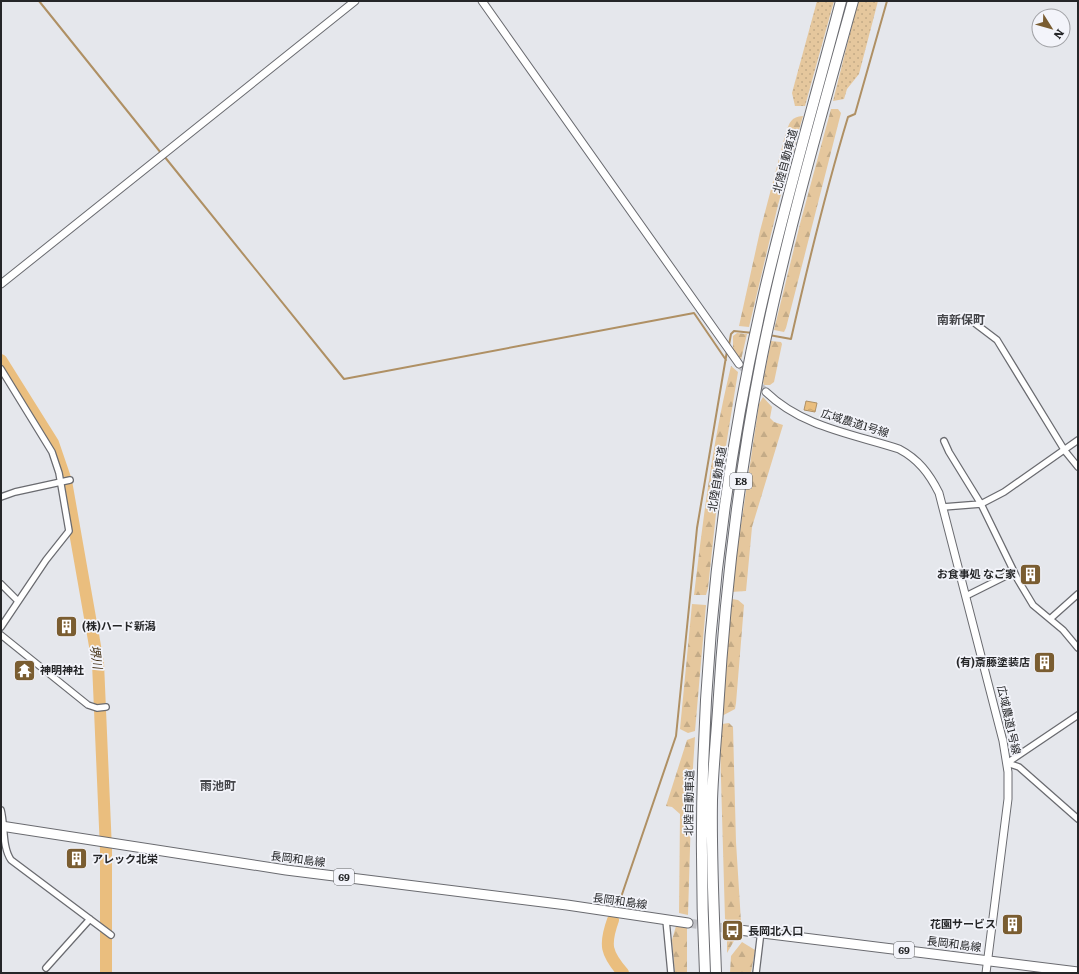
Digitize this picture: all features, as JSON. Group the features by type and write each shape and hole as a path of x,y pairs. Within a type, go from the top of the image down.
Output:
{"highway":[{"name":"北陸自動車道","path":"704,973 701,878 703,730 715,589 724,512 742,402 763,299 793,175 841,1"},
{"name":"北陸自動車道","path":"716,973 712,870 712,797 722,644 740,482 761,360 773,303 804,180 853,1"}],"main road":[{"name":"長岡和島線","path":"3,826 286,870 559,904 688,923"},
{"name":"長岡和島線","path":"731,929 761,931 1078,972"}],"street":[{"path":"1,284 355,1"},
{"path":"482,1 719,338 739,364"},
{"path":"968,318 997,340 1064,451 1078,467"},
{"path":"1,369 49,445 56,462 69,531 46,560 1,627"},
{"name":"広域農道1号線","path":"766,392 791,412 810,421 899,449 912,456 931,478 939,493 1007,763 1008,799 986,973"},
{"path":"943,507 981,504 1004,492 1078,440"},
{"path":"944,441 949,452 981,504 1014,572 1033,605 1063,630 1078,648"},
{"path":"1,497 15,492 70,480"},
{"path":"966,596 1014,572"},
{"path":"1,584 18,601"},
{"path":"1050,619 1078,594"},
{"path":"1,635 88,705 97,708 106,707"},
{"path":"1007,763 1078,715"},
{"path":"1007,763 1019,767 1078,819"},
{"path":"1,810 8,855 11,860 111,934"},
{"path":"46,968 90,919"},
{"path":"666,920 671,973"},
{"path":"756,973 761,931"}],"green space":[{"path":"817,1 834,1 805,106 795,106 792,93"},
{"path":"858,1 878,1 859,74 847,89 844,99 833,101"},
{"path":"831,109 838,109 841,113 786,328 784,332 774,330 800,224"},
{"path":"803,116 778,205 749,327 739,326 760,231 786,132 793,119"},
{"path":"737,333 747,334 741,360 733,351 733,336"},
{"path":"771,341 781,342 782,344 774,382 770,385 764,385 763,382"},
{"path":"731,366 738,372 718,495 708,588 706,595 694,595 714,451"},
{"path":"763,397 772,407 770,418 774,422 783,425 752,527 746,591 731,592 759,404"},
{"path":"732,599 738,600 744,605 736,703 735,709 720,717"},
{"path":"692,604 706,605 695,731 688,733 680,729"},
{"path":"729,723 733,727 736,842 741,922 729,921 725,919 720,744 722,724"},
{"path":"695,737 692,782 688,915 679,913 680,814 672,807 666,806 687,740"},
{"path":"676,926 687,926 687,973 675,973 672,940"},
{"path":"727,930 738,934 727,953"},
{"path":"742,942 755,950 751,973 730,973 731,956"}],"water":[{"path":"806,401 817,403 815,412 804,410"}],"waterway":[{"path":"39,1 161,153"},
{"path":"769,335 791,339 832,172 848,117 855,114 887,1"},
{"path":"164,156 344,379 694,313 726,360"},
{"path":"729,345 731,334 734,331 753,333"},
{"path":"617,909 676,736 697,528 727,351"},
{"name":"堺川","path":"1,360 53,443 66,481 98,663 106,850 106,973"},
{"path":"613,920 615,915"},
{"path":"613,920 608,936 608,948 613,960 623,973"}],"tunnel":[{"path":"739,364 766,392"},
{"path":"688,923 731,929"}],"place":[{"name":"お食事処 なご家","path":"1031,574"},
{"name":"(株)ハード新潟","path":"67,626"},
{"name":"(有)斎藤塗装店","path":"1045,662"},
{"name":"神明神社","path":"25,670"},
{"name":"アレック北栄","path":"77,859"},
{"name":"花園サービス","path":"1012,924"},
{"name":"長岡北入口","path":"732,931"}],"district":[{"name":"南新保町","path":"961,320"},
{"name":"雨池町","path":"218,786"}]}
